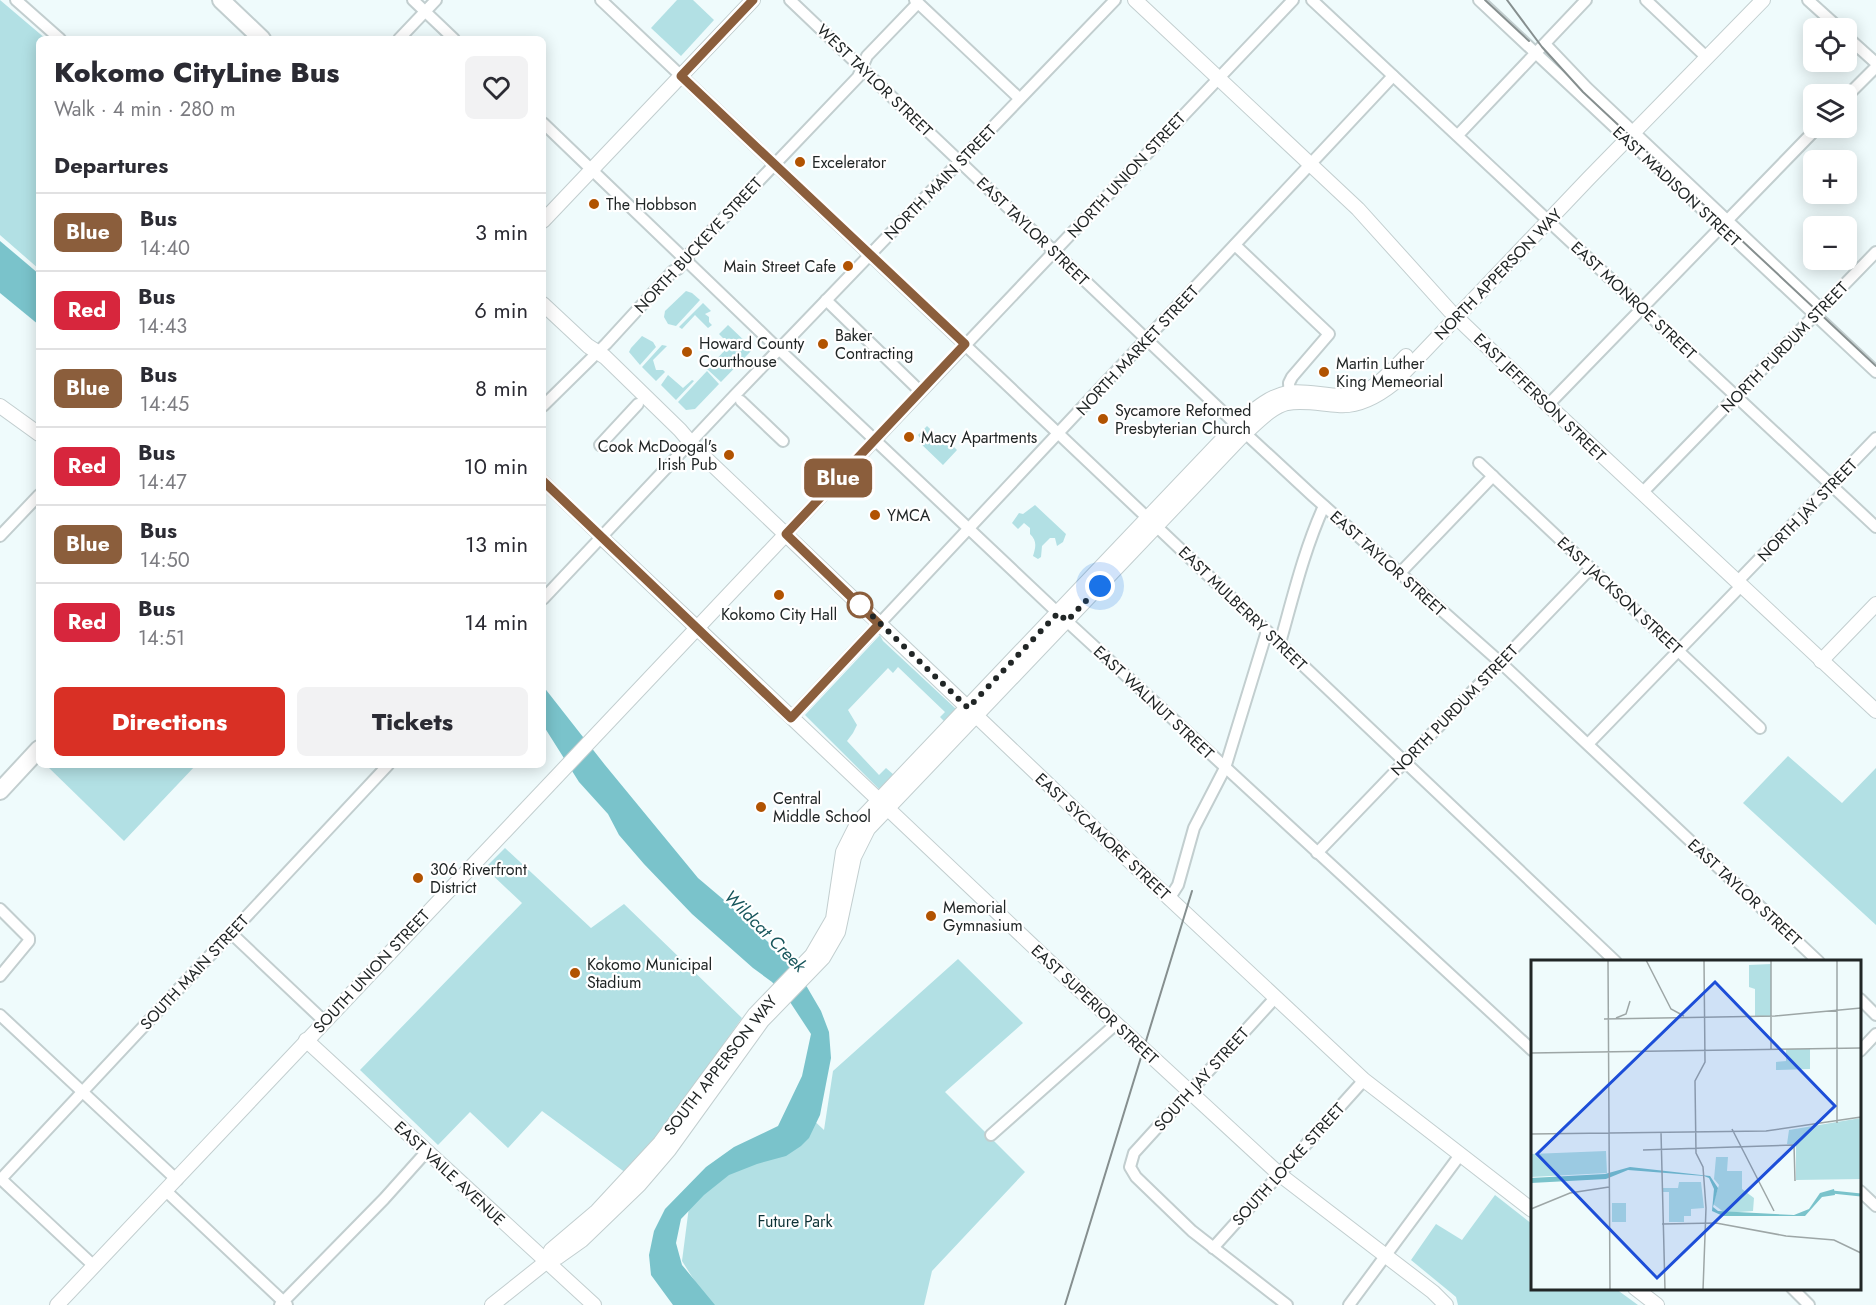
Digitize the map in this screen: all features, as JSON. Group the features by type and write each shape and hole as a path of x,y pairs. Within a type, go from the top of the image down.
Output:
{"main road":[{"path":"221,0 259,36"},
{"path":"546,218 753,0"},
{"name":"EAST JEFFERSON STREET","path":"1136,0 1358,209 1453,314 1876,711"},
{"name":"NORTH APPERSON WAY","path":"972,712 1241,429 1260,405 1317,392 1343,397 1370,388 1389,373 1453,314 1753,0"},
{"name":"NORTH APPERSON WAY","path":"1628,133 1762,0"},
{"name":"EAST SYCAMORE STREET","path":"546,307 605,357 879,624 1364,1080 1531,1208"},
{"path":"0,406 36,432"},
{"name":"SOUTH UNION STREET","path":"57,1305 786,534"},
{"name":"EAST SUPERIOR STREET","path":"601,537 1189,1092 1280,1174 1434,1293 1446,1305"},
{"path":"1821,661 1876,604"},
{"name":"SOUTH APPERSON WAY","path":"492,1305 546,1262 550,1250 597,1211 660,1143 762,1014 815,959 833,919 843,852 858,822 883,805 972,712"},
{"path":"0,791 36,752"},
{"name":"EAST VAILE AVENUE","path":"306,1040 594,1305"},
{"path":"1638,1290 1657,1305"}],"street":[{"path":"16,0 57,36"},
{"path":"413,0 451,36"},
{"path":"402,36 436,0"},
{"name":"EAST MULBERRY STREET","path":"601,0 1614,960"},
{"name":"WEST TAYLOR STREET","path":"790,0 960,161"},
{"name":"NORTH MAIN STREET","path":"690,441 1114,0"},
{"name":"NORTH UNION STREET","path":"786,534 1293,0"},
{"name":"EAST MONROE STREET","path":"1312,0 1876,527"},
{"name":"EAST MADISON STREET","path":"1479,0 1535,54 1628,133 1818,312 1876,372"},
{"path":"1458,135 1586,0"},
{"path":"1646,0 1702,53"},
{"path":"1808,0 1828,18"},
{"path":"917,2 1019,98"},
{"name":"NORTH BUCKEYE STREET","path":"546,403 673,271 678,269 858,77 867,56 917,2"},
{"name":"EAST MADISON STREET","path":"1545,44 1628,133"},
{"path":"1857,47 1876,65 1857,85"},
{"name":"NORTH MARKET STREET","path":"791,718 1393,76"},
{"name":"EAST WALNUT STREET","path":"546,126 778,349 1063,617 1531,1048"},
{"path":"1548,405 1807,138"},
{"name":"EAST TAYLOR STREET","path":"960,161 1241,429 1500,662 1817,960"},
{"path":"1235,245 1329,334 1292,377 1289,383 1290,398"},
{"name":"NORTH PURDUM STREET","path":"1642,493 1876,252"},
{"path":"826,300 920,391"},
{"path":"741,401 783,441"},
{"path":"600,445 638,404"},
{"name":"NORTH JAY STREET","path":"1588,744 1679,650 1876,438"},
{"path":"546,596 690,441"},
{"name":"EAST JACKSON STREET","path":"1479,463 1760,728"},
{"path":"1400,573 1493,476"},
{"path":"546,484 601,537"},
{"path":"0,536 36,498"},
{"path":"1280,643 1299,574 1324,506"},
{"name":"NORTH PURDUM STREET","path":"1317,853 1591,568"},
{"path":"1169,899 1178,885 1194,828 1225,768 1267,631"},
{"name":"SOUTH MAIN STREET","path":"1,1179 385,768"},
{"path":"0,909 29,938 0,976"},
{"path":"231,933 324,1021"},
{"name":"SOUTH JAY STREET","path":"1213,1248 1136,1177 1130,1163 1134,1153 1275,998"},
{"path":"1861,1000 1876,1015"},
{"path":"0,1015 177,1179"},
{"path":"991,1135 1116,1024"},
{"path":"1861,1050 1876,1034"},
{"name":"SOUTH LOCKE STREET","path":"1213,1248 1364,1080"},
{"path":"166,1191 283,1304 428,1151"},
{"path":"1349,1305 1460,1155"},
{"path":"1,1179 94,1266"},
{"path":"1861,1192 1876,1206"},
{"path":"1213,1248 1287,1305"},
{"path":"1794,1290 1809,1305"}],"green space":[{"path":"0,0 42,36 36,36 36,266 0,235"},
{"path":"677,0 693,0 714,20 681,56 651,28"},
{"path":"686,291 700,300 676,326 668,324 664,317 665,311"},
{"path":"703,303 711,311 705,314 712,325 708,328 695,315 682,329 679,327"},
{"path":"728,325 751,347 751,351 721,382 707,369 730,345 719,334"},
{"path":"642,336 653,342 656,347 640,365 629,352"},
{"path":"662,345 667,346 653,360 656,370 665,372 656,381 642,367"},
{"path":"707,371 719,384 695,409 686,410 678,402"},
{"path":"668,375 683,388 692,380 694,381 676,400 661,385"},
{"path":"927,426 950,448 952,445 957,450 943,465 919,442 921,439 918,435"},
{"path":"1035,505 1066,534 1063,542 1057,546 1055,538 1050,538 1042,546 1041,557 1038,559 1033,556 1035,544 1030,528 1024,523 1018,529 1012,523 1019,513 1023,514"},
{"path":"880,635 883,641 956,709 945,722 940,717 945,712 898,667 893,673 888,668 848,710 857,725 847,741 879,775 886,768 894,775 937,730 882,792 805,715"},
{"path":"1788,756 1842,803 1876,768 1876,925 1743,803"},
{"path":"49,768 193,768 124,841"},
{"name":"Kokomo Municipal Stadium","path":"505,848 591,928 624,904 742,1018 651,1146 626,1173 542,1111 508,1148 470,1112 438,1145 360,1070 522,903 485,868"},
{"name":"Future Park","path":"958,959 1023,1023 945,1092 1025,1172 932,1271 924,1305 710,1305 682,1261 690,1199 808,1115 824,1130 833,1071"},
{"path":"1495,1195 1531,1223 1531,1290 1617,1290 1638,1305 1458,1305 1456,1297 1411,1260 1436,1224 1462,1240"}],"shaded area":[{"path":"0,241 36,271 36,323 0,293"},
{"path":"546,690 698,878 788,961 821,1011 829,1032 831,1058 820,1115 809,1138 786,1156 729,1175 704,1195 681,1219 676,1243 682,1265 715,1305 673,1305 651,1275 649,1255 654,1231 665,1209 706,1167 734,1147 778,1126 802,1076 811,1034 790,1002 772,982 692,914 644,864 619,835 608,814 579,782 546,730"}],"railway":[{"path":"1485,0 1529,41"},
{"path":"1507,0 1542,47 1583,92 1876,366"},
{"path":"1065,1305 1192,891"}],"bus line":[{"name":"Blue","path":"546,484 791,718 879,624 786,534 965,344 681,76 753,0"}],"place":[{"name":"Excelerator","path":"800,162"},
{"name":"The Hobbson","path":"594,204"},
{"name":"Main Street Cafe","path":"848,266"},
{"name":"Baker Contracting","path":"823,344"},
{"name":"Howard County Courthouse","path":"687,352"},
{"name":"Martin Luther King Memeorial","path":"1324,372"},
{"name":"Sycamore Reformed Presbyterian Church","path":"1103,419"},
{"name":"Macy Apartments","path":"909,437"},
{"name":"Cook McDoogal's Irish Pub","path":"729,455"},
{"name":"YMCA","path":"875,515"},
{"name":"Kokomo City Hall","path":"779,595"},
{"name":"Central Middle School","path":"761,807"},
{"name":"306 Riverfront District","path":"418,878"},
{"name":"Memorial Gymnasium","path":"931,916"},
{"name":"Kokomo Municipal Stadium","path":"575,973"}],"route":[{"path":"860,605 859,603 968,708 1058,613 1067,621 1100,586"}],"water label":[{"name":"Wildcat Creek","path":"765,931"}]}
